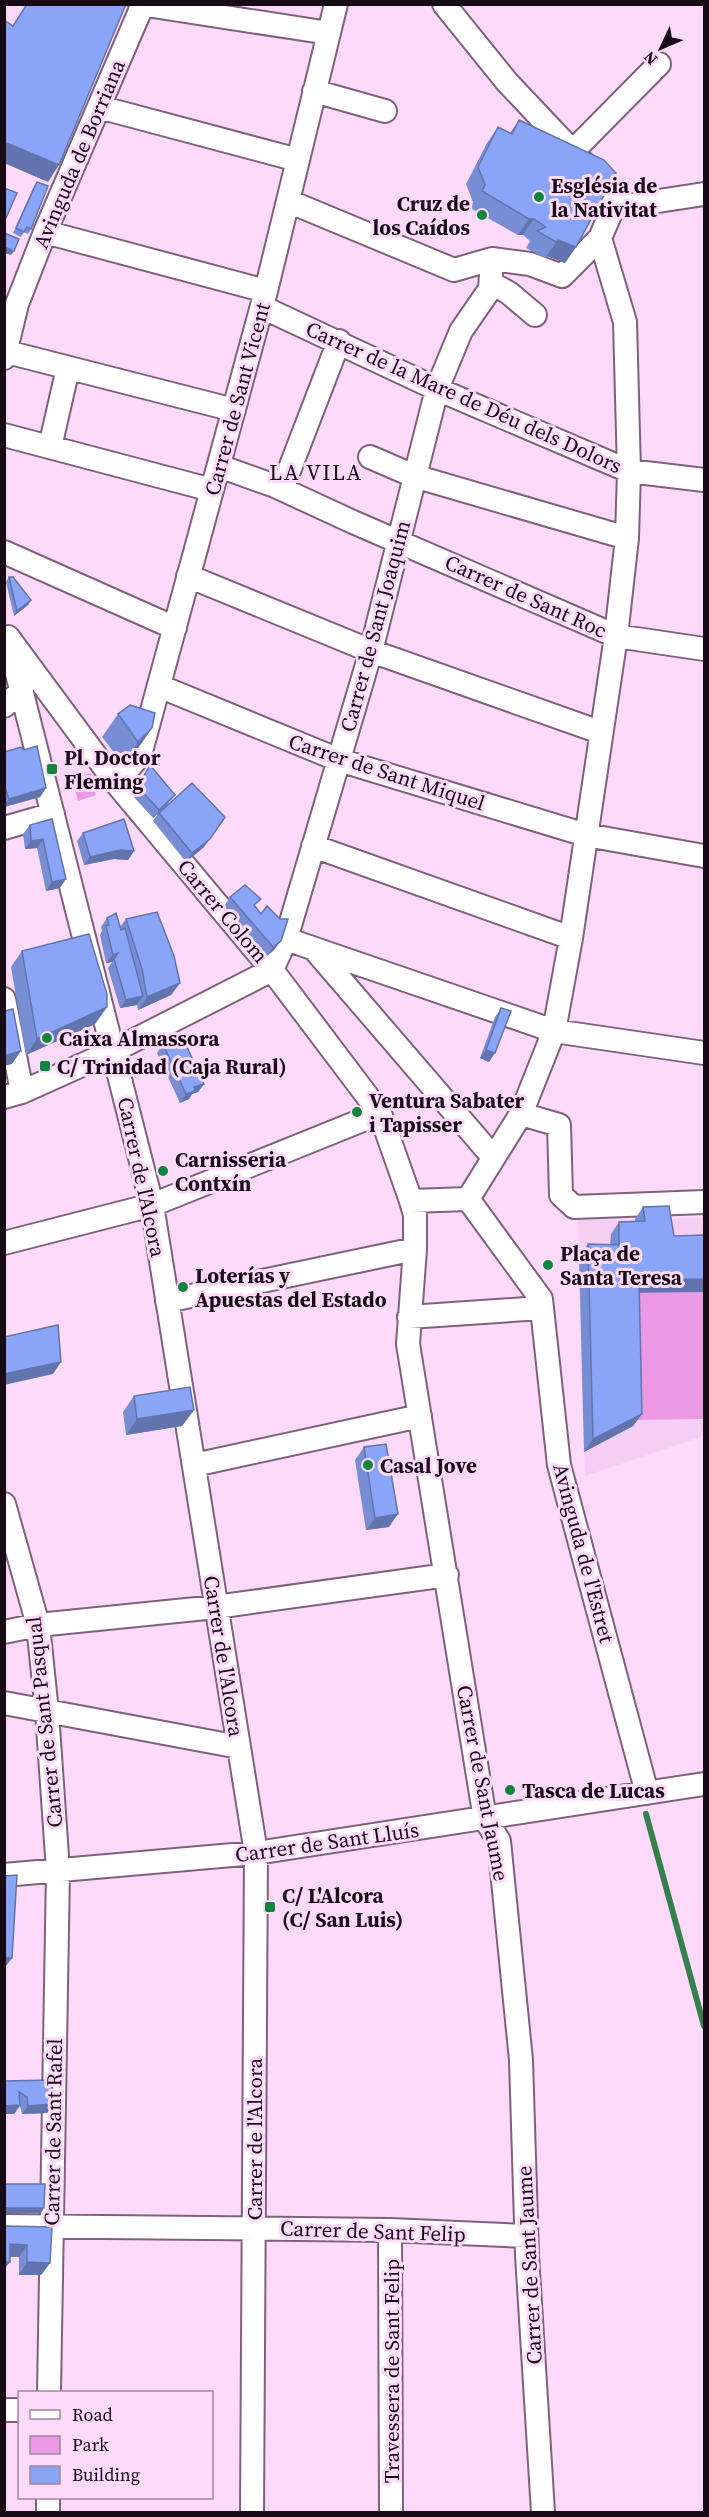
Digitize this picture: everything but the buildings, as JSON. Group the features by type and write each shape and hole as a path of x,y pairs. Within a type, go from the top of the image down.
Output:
{"street":[{"name":"Carrer de Sant Vicent","path":"116,783 140,755 264,299 336,4"},
{"path":"288,201 454,270 492,259 530,264 562,276 600,238 613,208 607,188 574,150 507,82 444,4"},
{"path":"142,5 329,33"},
{"name":"Avinguda de Borriana","path":"6,355 17,304 45,232 142,5"},
{"path":"574,150 659,64"},
{"path":"314,91 385,111"},
{"path":"99,107 298,160"},
{"path":"613,208 705,194"},
{"name":"Carrer de la Mare de Déu dels Dolors","path":"45,232 264,299 339,341 436,389 629,471 705,480"},
{"path":"468,1199 521,1114 554,1031 572,938 600,732 616,636 627,538 629,471 625,322 600,238"},
{"path":"492,259 491,286 509,293 535,315"},
{"name":"Carrer de Sant Joaquim","path":"272,970 286,939 371,651 436,389 461,332 491,286"},
{"name":"Avinguda de Borriana","path":"4,325 17,304"},
{"path":"282,489 339,341"},
{"path":"6,355 68,368 234,411"},
{"path":"50,447 68,368"},
{"path":"4,435 212,490"},
{"path":"370,457 414,476 627,538"},
{"name":"Carrer de Sant Roc","path":"219,466 282,489 616,636 705,649"},
{"path":"4,552 175,628"},
{"path":"188,576 371,651 600,732"},
{"name":"Carrer de l'Alcora","path":"6,632 152,1205 256,1853 252,2512"},
{"name":"Carrer Colom","path":"6,632 116,783 272,970 380,1113 411,1201"},
{"name":"Carrer de Sant Miquel","path":"159,686 339,760 586,835 705,856"},
{"path":"4,706 22,691"},
{"path":"4,828 53,814"},
{"path":"313,846 572,938"},
{"path":"286,939 554,1031 705,1053"},
{"path":"314,949 493,1157"},
{"path":"4,999 13,1094 113,1051 272,970"},
{"path":"4,1243 152,1205 380,1113"},
{"path":"521,1114 559,1125 561,1195 574,1207 705,1202"},
{"path":"411,1201 468,1199"},
{"path":"409,1317 541,1308 541,1299 468,1199"},
{"name":"Carrer de Sant Jaume","path":"411,1201 415,1215 415,1249 408,1344 485,1819 499,1841 521,2060 526,2236 543,2512"},
{"path":"168,1301 415,1249"},
{"name":"Avinguda de l'Estret","path":"541,1308 559,1465 647,1793"},
{"path":"194,1465 420,1416"},
{"name":"Carrer de Sant Pasqual","path":"4,1504 38,1625 47,1712 58,1871"},
{"path":"4,1632 38,1625 216,1607 447,1575"},
{"path":"4,1703 239,1748"},
{"name":"Carrer de Sant Lluís","path":"4,1875 256,1853 705,1784"},
{"name":"Carrer de Sant Rafel","path":"49,2391 52,2226 44,2081 58,1871"},
{"name":"Carrer de Sant Felip","path":"4,2226 390,2230 526,2236"},
{"name":"Travessera de Sant Felip","path":"390,2230 392,2512"}],"shaded area":[{"path":"704,1218 704,1436 585,1476 578,1220"}],"green space":[{"path":"91,773 96,795 78,801 72,778"},
{"path":"704,1292 704,1419 633,1420 630,1293"}],"waterway":[{"path":"646,1814 704,2026"}],"place":[{"name":"Església de la Nativitat","path":"539,197"},
{"name":"Cruz de los Caídos","path":"482,215"},
{"name":"Pl. Doctor Fleming","path":"52,769"},
{"name":"Caixa Almassora","path":"47,1038"},
{"name":"C/ Trinidad (Caja Rural)","path":"45,1066"},
{"name":"Ventura Sabater i Tapisser","path":"357,1112"},
{"name":"Carnisseria Contxín","path":"163,1171"},
{"name":"Plaça de Santa Teresa","path":"548,1265"},
{"name":"Loterías y Apuestas del Estado","path":"183,1287"},
{"name":"Casal Jove","path":"368,1465"},
{"name":"Tasca de Lucas","path":"510,1790"},
{"name":"C/ L'Alcora (C/ San Luis)","path":"270,1907"}],"district":[{"name":"LA VILA","path":"316,472"}]}
